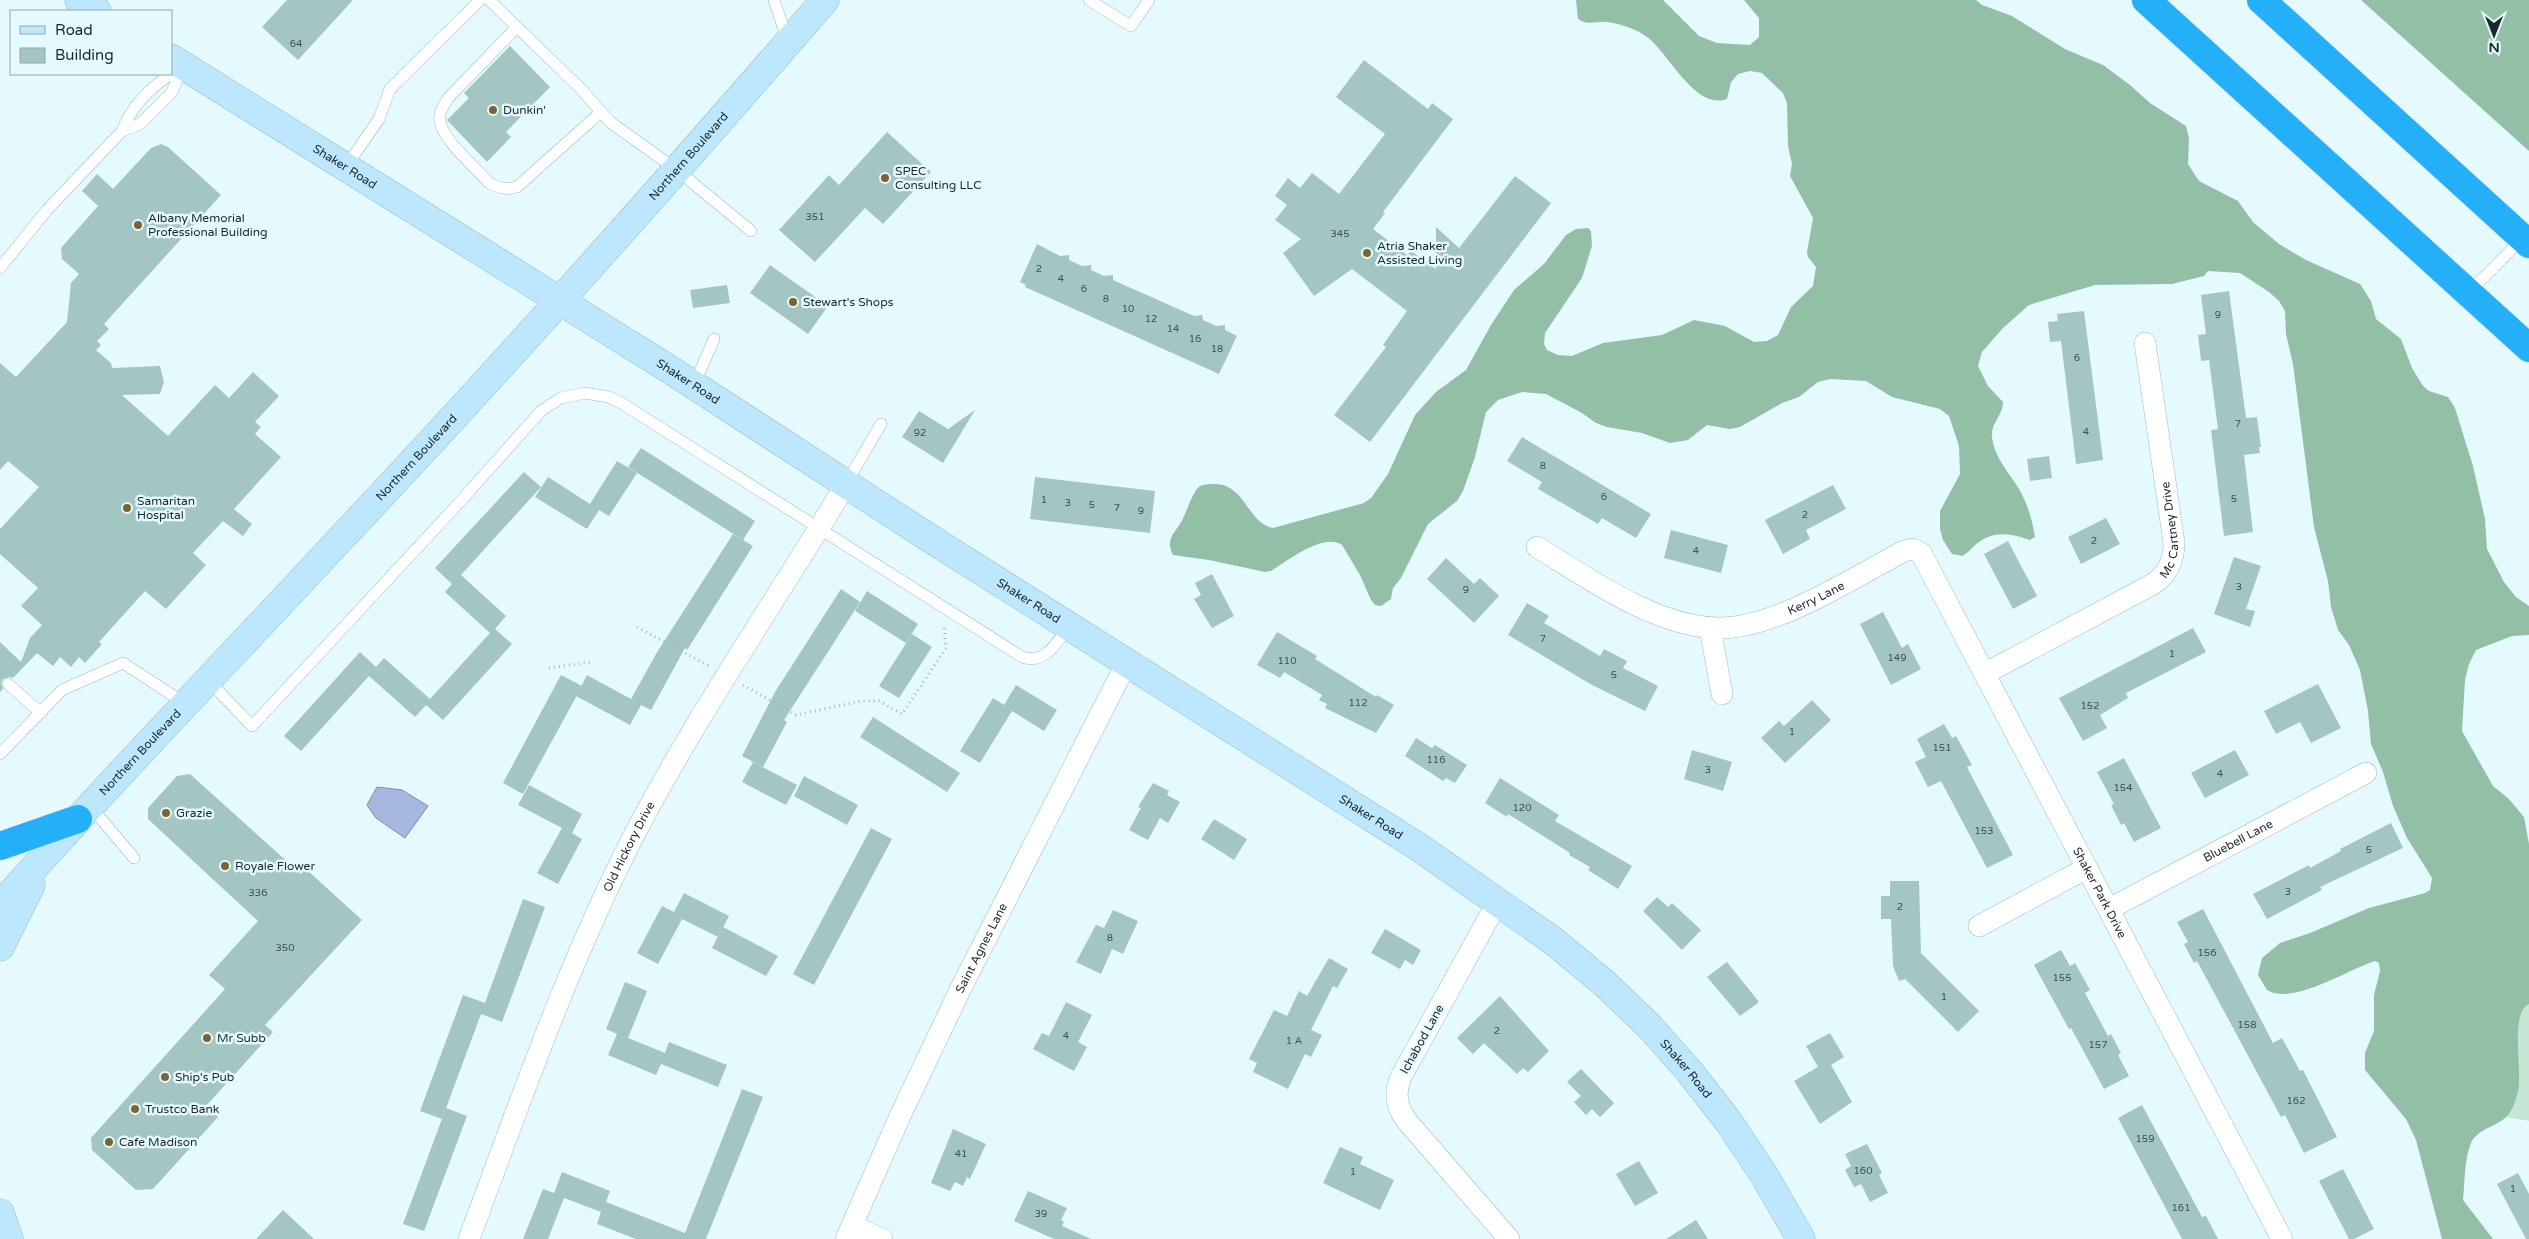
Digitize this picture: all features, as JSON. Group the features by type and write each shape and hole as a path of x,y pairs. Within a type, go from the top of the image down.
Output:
{"highway":[{"path":"2146,0 2529,348"},
{"path":"2261,0 2275,9 2526,241"},
{"path":"0,846 84,813"}],"main road":[{"path":"79,0 95,10"},
{"name":"Northern Boulevard","path":"0,906 48,851 338,542 558,301 677,170 826,0"},
{"name":"Shaker Road","path":"174,68 346,167 694,385 846,484 1417,846 1498,901 1578,961 1650,1027 1728,1121 1764,1175 1801,1239"},
{"path":"0,946 48,851"},
{"path":"0,1213 9,1239"}],"street":[{"name":"Mc Cartney Drive","path":"1986,673 2153,584 2164,575 2171,563 2174,543 2145,343"},
{"name":"Old Hickory Drive","path":"469,1239 564,989 594,917 674,760 725,675 820,529 846,484"},
{"name":"Kerry Lane","path":"1537,547 1634,604 1676,620 1710,628 1742,626 1774,616 1812,599 1904,551 1916,550"},
{"name":"Shaker Park Drive","path":"1916,550 1925,557 2282,1239"},
{"path":"1710,628 1722,694"},
{"name":"Saint Agnes Lane","path":"849,1232 958,994 1126,662"},
{"name":"Bluebell Lane","path":"2109,908 2366,773"},
{"path":"1979,926 2087,868"},
{"name":"Ichabod Lane","path":"1498,901 1402,1075 1396,1092 1398,1104 1406,1120 1509,1239"},
{"path":"849,1232 882,1239"}],"lane":[{"path":"346,167 379,119 390,89 480,0"},
{"path":"489,0 580,88 610,122 677,170 751,231"},
{"path":"774,0 788,43"},
{"path":"1090,0 1131,26 1149,0"},
{"path":"518,27 449,97 441,109 440,120 443,132 489,182 498,188 508,189 517,187 601,112"},
{"path":"122,131 140,124 172,92 174,68"},
{"path":"0,268 47,210 122,131 128,114 166,75"},
{"path":"2468,293 2526,241"},
{"path":"694,385 714,339"},
{"path":"208,680 252,726 458,504 541,410 554,401 569,395 593,393 616,400 1022,657 1034,658 1046,654 1069,626"},
{"path":"846,484 881,424"},
{"path":"0,754 62,690 122,663 186,704"},
{"path":"8,684 41,712"},
{"path":"84,813 134,858"}],"path":[{"path":"637,627 796,715 860,701 879,701 902,714 946,648 943,620"},
{"path":"549,668 590,662"}],"green space":[{"path":"1576,0 1663,0 1699,36 1717,43 1750,45 1759,37 1759,18 1744,0 1976,0 1982,5 2012,16 2065,49 2103,65 2150,103 2186,126 2189,138 2188,164 2199,181 2238,201 2253,222 2279,244 2306,260 2360,284 2371,301 2376,319 2401,339 2412,368 2423,386 2429,391 2448,397 2455,408 2473,466 2485,519 2487,549 2504,582 2516,597 2529,606 2529,635 2512,636 2476,650 2469,664 2465,680 2462,731 2493,786 2508,798 2524,817 2529,844 2529,1004 2523,1010 2518,1030 2518,1091 2513,1108 2509,1114 2503,1120 2474,1138 2467,1157 2465,1171 2463,1200 2493,1239 2442,1239 2416,1140 2406,1119 2365,1070 2365,1053 2374,1031 2374,995 2380,971 2379,963 2375,961 2321,984 2291,993 2278,994 2267,990 2258,975 2262,958 2280,943 2310,933 2369,908 2425,893 2430,890 2432,878 2407,838 2393,806 2383,772 2371,744 2368,711 2360,670 2349,645 2338,630 2331,607 2328,581 2314,527 2293,364 2286,334 2285,311 2279,301 2269,292 2240,273 2208,271 2204,276 2172,284 2095,285 2029,305 2003,328 1982,352 1978,366 1988,386 2003,402 1993,428 1992,438 1999,459 2019,489 2027,506 2035,537 2030,540 2001,534 1994,535 1987,537 1962,556 1952,554 1943,540 1940,529 1940,511 1960,474 1959,446 1949,416 1940,409 1892,397 1866,381 1830,379 1818,382 1799,397 1782,403 1740,427 1730,429 1707,425 1688,440 1670,443 1642,433 1607,427 1596,423 1582,413 1546,394 1522,392 1498,400 1486,412 1475,457 1463,491 1457,501 1428,524 1401,578 1393,588 1391,599 1381,606 1375,605 1371,600 1360,575 1342,545 1334,542 1326,542 1306,549 1271,571 1265,572 1209,560 1173,555 1170,546 1171,539 1196,490 1202,485 1214,484 1233,490 1257,519 1264,525 1273,528 1364,503 1371,498 1388,474 1415,415 1436,392 1466,370 1491,325 1514,290 1544,264 1566,235 1576,229 1588,228 1591,231 1592,246 1582,278 1545,333 1544,344 1547,350 1558,355 1572,356 1603,343 1662,335 1694,320 1725,326 1754,342 1767,341 1778,335 1791,307 1813,286 1816,267 1808,257 1807,252 1813,218 1790,176 1792,164 1788,146 1787,103 1783,93 1762,73 1750,71 1738,74 1731,82 1727,99 1715,100 1704,97 1693,89 1643,34 1618,24 1608,22 1589,23 1578,19"},
{"path":"2361,0 2529,0 2529,151"},
{"path":"2526,1004 2529,1004 2529,1121 2506,1117 2513,1103 2516,1089 2517,1028 2520,1015"}],"water":[{"path":"377,787 402,790 428,806 405,838 376,818 367,805"}],"building":[{"path":"287,0 353,0 298,60 262,27"},
{"name":"Dunkin'","path":"510,46 550,87 506,132 511,137 487,162 447,120 469,98 464,93"},
{"name":"Atria Shaker Assisted Living","path":"1364,60 1428,109 1432,103 1453,119 1383,212 1385,213 1373,229 1407,255 1411,251 1436,269 1436,227 1459,248 1515,176 1551,203 1370,442 1334,415 1386,347 1383,345 1407,311 1352,269 1314,296 1283,253 1301,239 1275,220 1287,205 1275,196 1288,178 1300,188 1312,173 1339,194 1385,134 1336,97"},
{"path":"887,132 931,172 883,224 865,208 815,262 779,230 829,175 839,185"},
{"name":"Samaritan Hospital","path":"161,144 168,147 221,195 104,324 109,329 97,341 101,345 96,350 111,363 112,368 160,366 164,382 160,394 122,395 168,436 215,385 229,398 253,372 279,396 255,422 261,427 255,434 281,457 234,509 252,524 243,536 223,521 193,553 206,565 166,609 145,591 99,642 102,644 85,663 79,657 71,667 60,657 53,666 37,653 13,678 3,679 1,683 3,689 0,692 0,642 21,662 30,638 42,625 21,606 38,588 0,554 0,529 39,487 8,461 0,470 0,363 16,377 67,322 71,283 79,274 62,259 61,248 98,206 82,191 97,174 113,189 151,148"},
{"path":"1037,244 1060,256 1069,255 1069,260 1082,266 1091,265 1091,270 1104,276 1113,275 1113,280 1194,316 1202,315 1203,320 1216,326 1225,325 1225,330 1237,336 1219,374 1025,287 1026,285 1020,282"},
{"name":"Stewart's Shops","path":"770,265 828,306 808,334 750,293"},
{"path":"727,285 730,303 693,308 690,290"},
{"path":"2229,291 2246,418 2257,417 2261,447 2259,447 2260,453 2244,455 2253,532 2224,536 2211,430 2218,429 2209,360 2201,361 2198,335 2206,334 2201,295"},
{"path":"2084,311 2103,460 2076,464 2061,341 2050,342 2048,322 2058,321 2057,314"},
{"path":"975,410 943,463 902,437 919,411 948,429"},
{"path":"1522,437 1651,514 1636,538 1602,518 1598,524 1538,489 1542,482 1507,461"},
{"path":"641,448 755,521 743,540 628,467"},
{"path":"2049,456 2052,478 2030,481 2027,459"},
{"path":"617,461 637,473 609,516 599,510 587,529 535,497 548,477 590,504"},
{"path":"524,472 541,487 461,575 506,616 495,629 512,644 443,720 426,705 415,717 369,676 301,751 284,736 360,652 376,667 384,658 430,699 490,633 445,592 452,584 435,568"},
{"path":"1035,477 1155,491 1150,533 1030,519"},
{"path":"1833,485 1846,509 1806,530 1810,539 1783,554 1765,520"},
{"path":"2106,518 2120,544 2081,564 2068,537"},
{"path":"1671,530 1728,545 1721,573 1664,558"},
{"path":"733,534 753,546 687,650 685,648 651,710 641,705 630,725 576,696 587,675 631,699 656,654"},
{"path":"2008,541 2037,596 2013,609 1984,554"},
{"path":"2234,557 2261,566 2246,609 2255,611 2250,627 2214,614"},
{"path":"1446,558 1474,584 1480,578 1499,596 1474,623 1427,579"},
{"path":"1212,574 1234,616 1212,628 1194,599 1201,595 1195,583"},
{"path":"841,589 860,602 784,720 787,722 763,767 742,756 775,692"},
{"path":"867,591 918,624 906,643 855,611"},
{"path":"1527,603 1549,616 1544,623 1600,656 1604,649 1627,661 1623,668 1658,686 1645,711 1592,685 1508,635"},
{"path":"1883,612 1902,648 1908,644 1921,669 1891,685 1860,624"},
{"path":"2193,628 2206,652 2126,693 2128,698 2100,715 2107,728 2083,741 2059,698"},
{"path":"1277,632 1317,656 1315,659 1376,697 1377,695 1394,705 1376,733 1325,708 1327,704 1319,700 1322,695 1284,672 1280,678 1257,665"},
{"path":"912,634 932,647 899,698 879,686"},
{"path":"561,675 582,686 523,794 503,783"},
{"path":"2318,684 2341,728 2311,743 2300,722 2276,734 2264,711"},
{"path":"1016,685 1057,710 1044,731 1012,711 980,763 960,751 993,698 1004,705"},
{"path":"1812,700 1831,720 1785,763 1761,738 1779,721 1784,726"},
{"path":"873,717 960,773 947,792 860,737"},
{"path":"1944,724 1952,738 1956,736 1972,765 1967,767 2013,855 1987,868 1941,781 1928,787 1915,762 1926,757 1917,739"},
{"path":"1416,738 1432,748 1435,745 1467,765 1455,783 1446,778 1443,781 1405,756"},
{"path":"1692,750 1732,762 1723,791 1684,779"},
{"path":"2235,750 2249,775 2205,798 2191,773"},
{"path":"2124,758 2161,828 2134,842 2124,823 2121,825 2111,805 2114,804 2097,772"},
{"path":"753,762 797,785 786,805 742,782"},
{"path":"190,774 301,874 306,869 362,920 265,1025 273,1032 206,1106 218,1117 153,1189 136,1190 92,1150 91,1138 225,989 209,975 258,921 148,819 148,808 177,776"},
{"path":"804,776 858,805 847,825 794,796"},
{"path":"1500,778 1559,815 1555,821 1632,866 1618,889 1588,870 1590,867 1569,855 1570,853 1508,814 1507,817 1485,803"},
{"path":"1153,783 1169,791 1167,795 1180,802 1168,823 1160,818 1148,840 1129,830 1141,808 1138,807"},
{"path":"529,785 582,814 572,833 582,839 558,884 537,873 562,828 518,805"},
{"path":"1214,819 1247,839 1234,860 1201,839"},
{"path":"2391,823 2403,848 2320,887 2322,890 2267,919 2253,894 2309,865 2310,868 2341,851 2340,849"},
{"path":"871,828 892,839 814,985 793,974"},
{"path":"1890,881 1919,881 1921,953 1979,1011 1958,1032 1905,979 1899,981 1893,966 1891,919 1881,919 1881,896 1890,896"},
{"path":"684,893 729,916 718,937 682,919 658,964 637,953 662,906 674,912"},
{"path":"1657,897 1668,907 1672,903 1701,930 1682,950 1643,911"},
{"path":"523,899 545,907 502,1022 481,1014 442,1119 420,1111 463,995 485,1003"},
{"path":"2203,909 2273,1043 2282,1038 2300,1071 2303,1070 2337,1137 2304,1153 2285,1115 2281,1117 2197,961 2194,963 2184,944 2188,942 2177,922"},
{"path":"1113,910 1138,921 1123,954 1112,949 1101,974 1076,962 1096,925 1104,928"},
{"path":"723,927 778,956 766,976 712,948"},
{"path":"1385,929 1421,950 1413,965 1405,960 1400,969 1371,953"},
{"path":"2061,950 2070,966 2075,963 2090,990 2085,993 2108,1036 2111,1034 2121,1053 2118,1055 2129,1076 2104,1089 2034,965"},
{"path":"1329,958 1348,969 1337,988 1333,986 1311,1030 1322,1035 1311,1057 1305,1054 1288,1089 1253,1072 1257,1063 1249,1059 1274,1010 1287,1016 1299,991 1307,996"},
{"path":"1727,962 1759,1002 1740,1016 1707,977"},
{"path":"625,982 647,991 628,1038 665,1053 669,1042 727,1065 718,1087 661,1064 656,1075 608,1055 617,1034 606,1029"},
{"path":"1500,996 1549,1051 1528,1072 1523,1068 1517,1074 1484,1043 1473,1054 1457,1038"},
{"path":"1066,1002 1092,1015 1078,1042 1087,1047 1074,1071 1033,1049 1042,1033 1049,1036"},
{"path":"1830,1033 1844,1057 1831,1065 1852,1102 1820,1124 1794,1081 1818,1067 1806,1046"},
{"path":"1581,1069 1614,1103 1600,1117 1592,1109 1586,1115 1574,1102 1581,1096 1567,1082"},
{"path":"742,1089 763,1097 706,1239 636,1239 597,1224 601,1212 564,1198 548,1239 523,1239 543,1189 554,1193 562,1172 610,1191 606,1202 685,1233"},
{"path":"2142,1105 2202,1217 2206,1216 2218,1239 2182,1239 2118,1118"},
{"path":"446,1108 467,1116 424,1231 403,1224"},
{"path":"953,1129 986,1144 970,1179 967,1177 963,1186 955,1182 950,1191 931,1183"},
{"path":"1867,1144 1882,1173 1879,1175 1888,1193 1870,1202 1861,1184 1854,1187 1845,1170 1851,1166 1845,1154"},
{"path":"1340,1147 1363,1157 1360,1164 1394,1180 1380,1210 1323,1183"},
{"path":"1639,1161 1658,1193 1635,1206 1616,1174"},
{"path":"2343,1169 2374,1229 2354,1239 2349,1239 2319,1181"},
{"path":"2518,1173 2529,1194 2529,1239 2526,1239 2497,1184"},
{"path":"1028,1191 1067,1208 1061,1220 1064,1222 1062,1226 1091,1239 1054,1239 1014,1221"},
{"path":"283,1210 314,1239 256,1239"},
{"path":"1696,1220 1708,1239 1666,1239"}],"place":[{"name":"Dunkin'","path":"493,110"},
{"name":"SPEC Consulting LLC","path":"885,178"},
{"name":"Albany Memorial Professional Building","path":"138,225"},
{"name":"Atria Shaker Assisted Living","path":"1367,253"},
{"name":"Stewart's Shops","path":"793,302"},
{"name":"Samaritan Hospital","path":"127,508"},
{"name":"Grazie","path":"166,813"},
{"name":"Royale Flower","path":"225,866"},
{"name":"Mr Subb","path":"207,1038"},
{"name":"Ship's Pub","path":"165,1077"},
{"name":"Trustco Bank","path":"135,1109"},
{"name":"Cafe Madison","path":"109,1142"}]}
